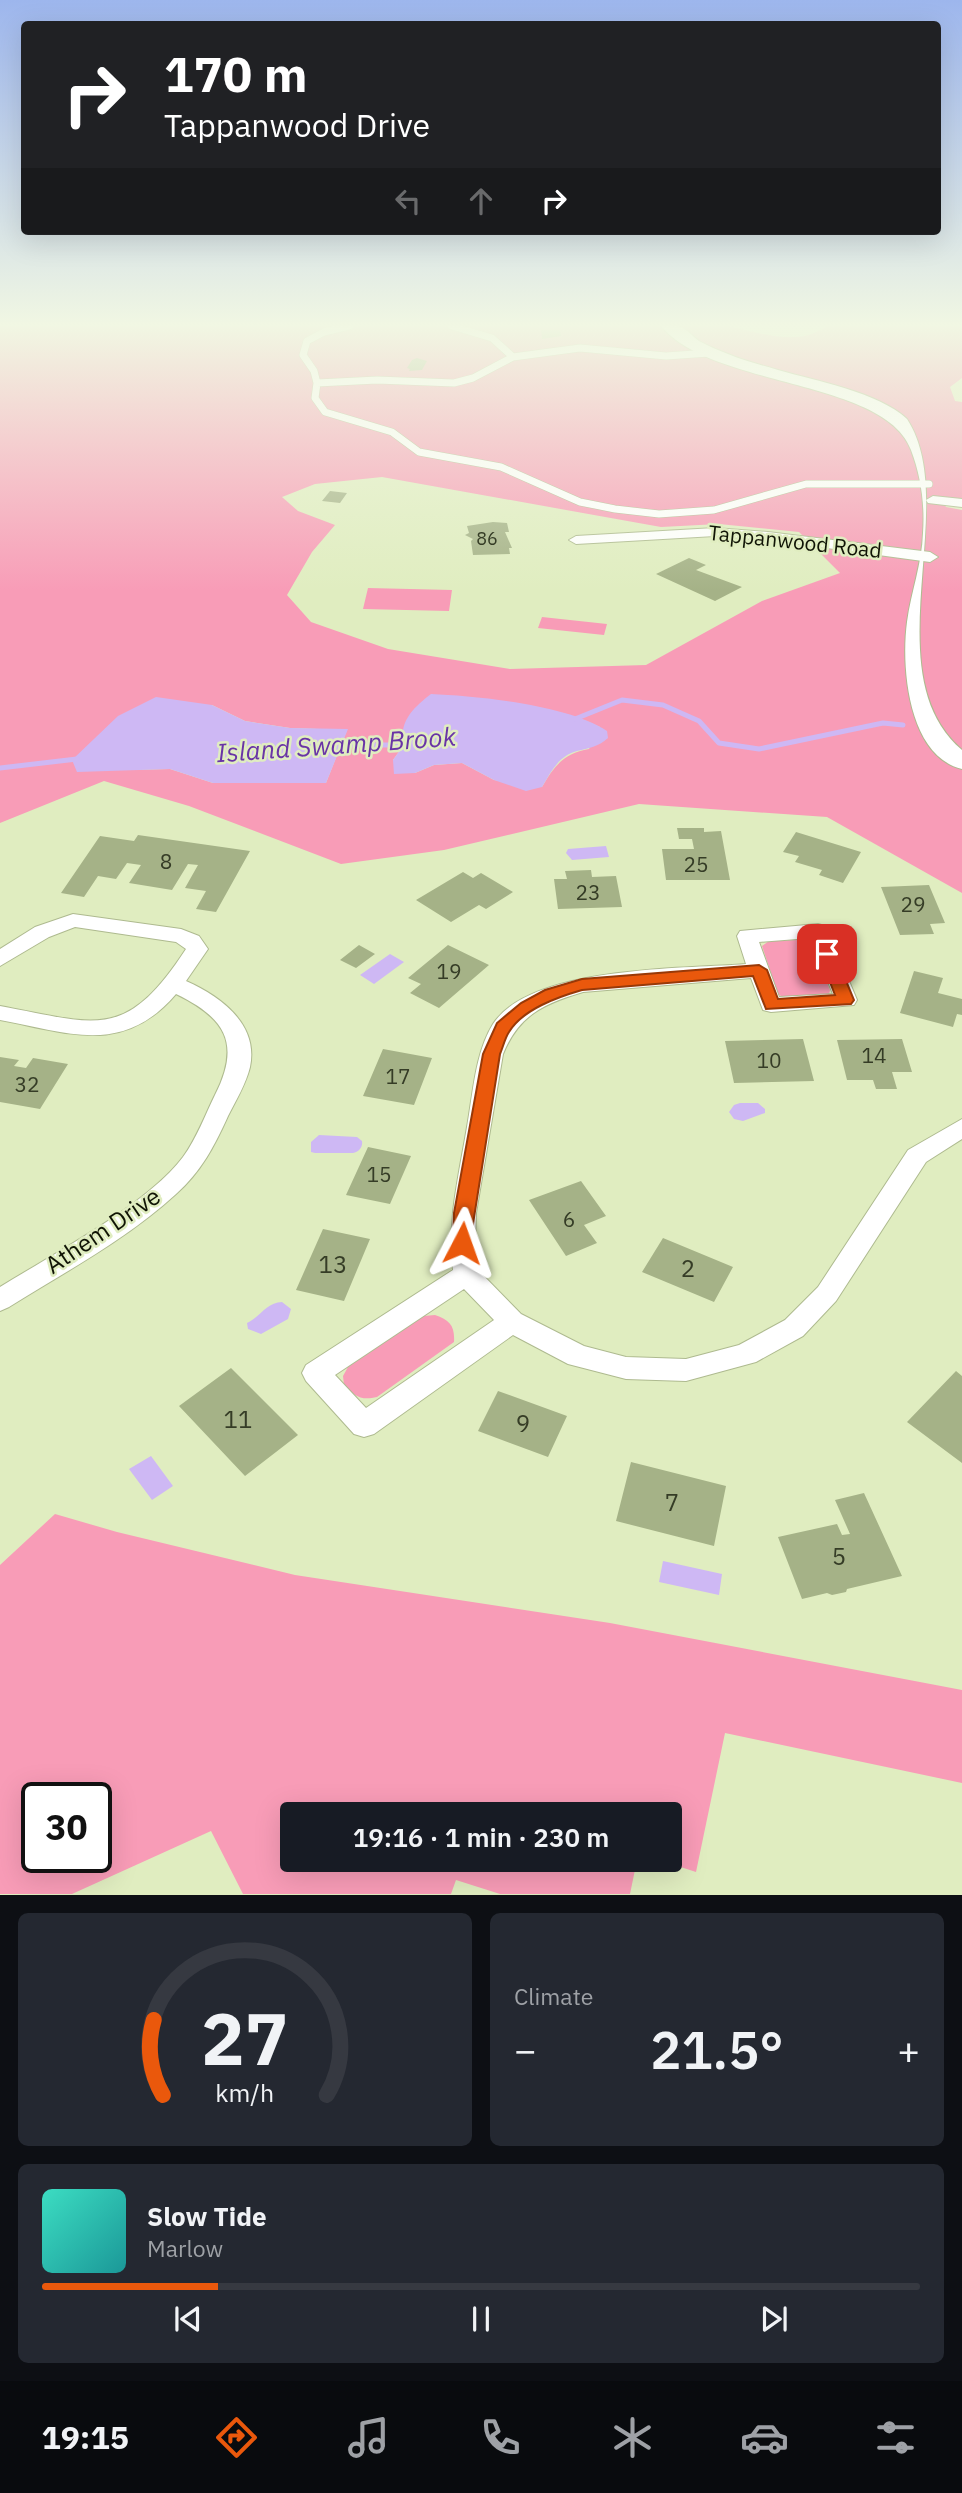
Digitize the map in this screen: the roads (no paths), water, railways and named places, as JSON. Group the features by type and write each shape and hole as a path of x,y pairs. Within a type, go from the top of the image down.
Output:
{"street":[{"path":"888,414 902,424 915,439 931,492 930,556 917,635 921,691 928,724 946,751 962,762"},
{"path":"931,492 962,503"},
{"name":"Tappanwood Road","path":"576,540 715,532 930,556"},
{"path":"0,959 42,932 73,920 181,936 192,941 197,950 174,984 137,1018 113,1027 78,1026 0,1013"},
{"path":"818,931 846,1000 771,1005 759,970 747,936 818,931"},
{"path":"759,970 582,985 551,994 527,1007 503,1027 492,1054 464,1213 462,1243 466,1273 512,1322 578,1356 626,1368 685,1370 746,1354 793,1328 827,1294 917,1156 962,1128"},
{"name":"Athem Drive","path":"0,1300 135,1214 182,1175 198,1154 236,1073 239,1048 234,1026 218,1010 202,996 174,984"},
{"path":"466,1273 316,1373 364,1425 512,1322"}],"lane":[{"path":"333,414 392,432 419,452 501,467 580,502 615,509 659,514 714,510 806,484 931,492"}],"water":[{"path":"431,694 547,708 590,722 607,731 608,738 597,745 570,753 556,765 542,787 526,791 494,780 462,763 434,765 415,773 394,774 393,760 403,746 405,722 413,710"},
{"path":"156,697 212,705 245,721 290,728 348,729 326,783 213,783 170,769 77,772 72,760 118,716"},
{"path":"606,846 609,857 572,860 566,853 568,849"},
{"path":"390,954 404,962 374,984 360,975"},
{"path":"758,1103 765,1109 765,1113 743,1121 734,1119 729,1112 734,1105"},
{"path":"319,1135 357,1137 362,1141 362,1145 353,1153 311,1152 311,1142"},
{"path":"282,1302 291,1309 288,1319 261,1334 248,1329 247,1323 272,1304"},
{"path":"151,1456 173,1486 152,1500 129,1469"},
{"path":"663,1561 722,1574 719,1595 659,1582"}],"waterway":[{"name":"Island Swamp Brook","path":"575,719 622,700 663,705 699,721 719,743 759,749 883,723 903,725"},
{"name":"Island Swamp Brook","path":"336,745 409,745"},
{"name":"Island Swamp Brook","path":"0,768 77,759"}]}
